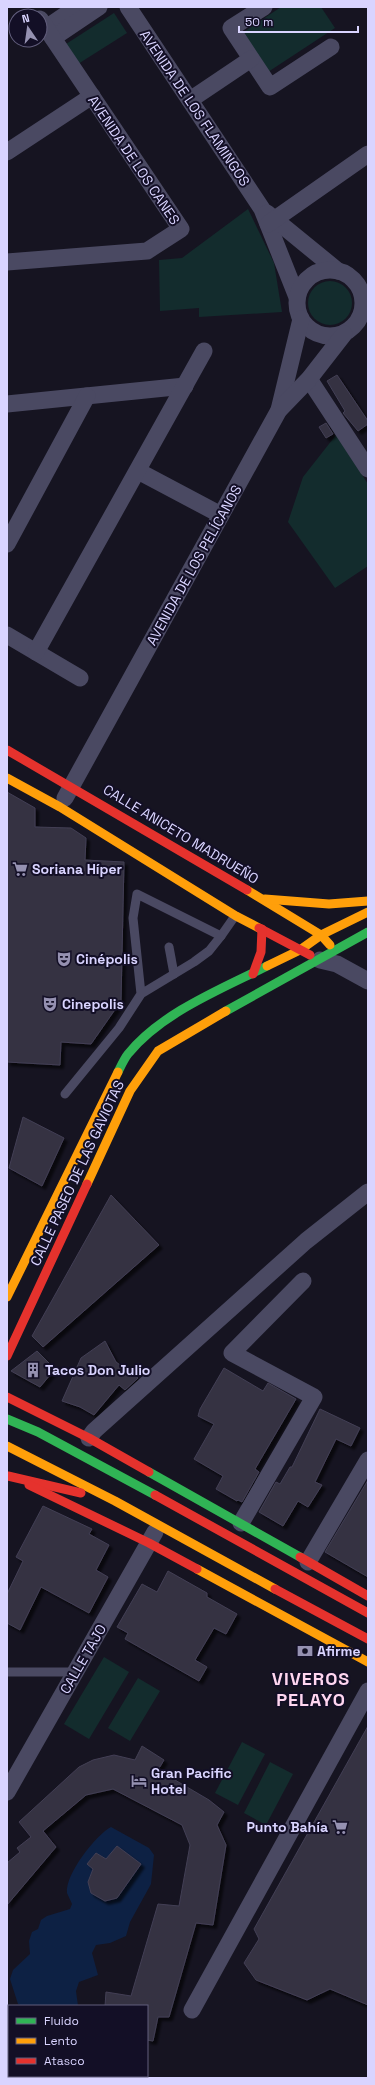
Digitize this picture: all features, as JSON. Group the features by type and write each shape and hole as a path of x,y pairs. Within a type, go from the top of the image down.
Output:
{"main road":[{"name":"CALLE ANICETO MADRUEÑO","path":"7,750 262,898 321,935 336,957"},
{"path":"7,778 60,807 236,916 320,960"},
{"path":"262,898 329,904 368,901"},
{"name":"CALLE PASEO DE LAS GAVIOTAS","path":"7,1297 128,1054 156,1026 204,998 300,950 321,935 368,912"},
{"path":"253,974 261,952 262,929"},
{"path":"336,957 368,932"},
{"name":"CALLE PASEO DE LAS GAVIOTAS","path":"7,1356 130,1092 158,1051 240,1003 320,960"},
{"path":"7,1397 89,1438 368,1596"},
{"path":"7,1419 38,1432 97,1462 368,1612"},
{"path":"7,1446 115,1501 368,1639"},
{"path":"7,1478 115,1501"},
{"path":"148,1546 368,1662"}],"street":[{"path":"48,23 77,7"},
{"path":"48,24 98,7"},
{"name":"AVENIDA DE LOS FLAMINGOS","path":"128,7 269,218 297,297"},
{"path":"264,7 231,28 270,87 332,47"},
{"name":"AVENIDA DE LOS CANES","path":"7,262 146,251 181,229 48,31"},
{"path":"193,105 254,63"},
{"path":"7,152 92,96"},
{"path":"269,218 368,154"},
{"path":"351,165 368,171"},
{"name":"AVENIDA DE LOS FLAMINGOS","path":"269,218 344,274 368,280"},
{"path":"327,270 344,274 358,284 364,303 355,329 334,336 324,336 307,328 301,319 296,304 301,287 308,278 316,273 327,270"},
{"path":"279,410 301,319"},
{"name":"AVENIDA DE LOS PELÍCANOS","path":"60,807 279,410 355,329"},
{"path":"36,652 204,351"},
{"path":"309,379 368,470"},
{"path":"7,404 185,386"},
{"path":"7,544 87,396"},
{"path":"138,471 221,515"},
{"path":"7,635 80,678"},
{"path":"320,960 336,957 368,981"},
{"path":"89,1438 94,1431 300,1247 368,1192"},
{"path":"241,1523 314,1397 232,1353 303,1280"},
{"path":"308,1562 368,1460"},
{"path":"7,1478 148,1546 368,1671"},
{"name":"CALLE TAJO","path":"7,1792 159,1525"},
{"path":"192,2010 368,1691"}],"lane":[{"path":"141,994 133,918 137,894 221,936"},
{"path":"65,1094 119,1028 141,994 208,951 236,916"},
{"path":"169,947 174,974"},
{"path":"7,1672 76,1672"}],"green space":[{"path":"281,7 321,7 335,28 268,72 242,33"},
{"path":"114,13 127,33 78,64 66,44"},
{"path":"248,209 274,263 282,312 199,317 199,308 160,311 159,260 182,258"},
{"path":"330,281 342,285 348,291 352,303 348,315 342,321 330,325 318,321 312,315 308,303 312,291 318,285"},
{"path":"336,435 368,484 368,566 335,588 288,522 303,477"},
{"path":"104,1657 129,1672 89,1739 64,1724"},
{"path":"138,1678 160,1691 130,1741 108,1728"},
{"path":"242,1742 265,1754 238,1805 215,1793"},
{"path":"270,1762 293,1774 266,1825 244,1813"}],"water":[{"path":"111,1827 149,1848 154,1855 151,1884 130,1922 126,1936 110,1943 96,1945 92,1953 98,1975 79,1982 76,1991 78,2005 18,2004 10,1979 13,1970 30,1954 29,1941 32,1932 38,1929 41,1920 47,1916 70,1909 72,1904 67,1893 71,1876 90,1846"}],"building":[{"path":"337,375 368,421 368,424 358,431 343,413 345,411 327,381"},
{"path":"326,423 333,434 326,438 319,427"},
{"name":"Cinépolis","path":"7,792 35,808 35,827 71,828 86,838 85,860 124,862 121,1001 91,1044 61,1042 60,1065 7,1062"},
{"path":"23,1117 64,1138 42,1186 9,1168"},
{"path":"111,1195 159,1245 43,1347 32,1336"},
{"path":"105,1341 116,1362 138,1378 125,1390 119,1385 94,1415 80,1407 62,1401 81,1358"},
{"name":"Tacos Don Julio","path":"37,1351 55,1369 40,1387 11,1371"},
{"path":"224,1368 263,1391 268,1383 296,1399 255,1469 259,1472 242,1502 237,1501 216,1489 223,1476 194,1459 214,1424 198,1416 200,1409"},
{"path":"320,1409 360,1428 351,1446 336,1439 315,1482 322,1485 308,1507 298,1501 283,1526 259,1512 276,1482 280,1484 290,1467 292,1467"},
{"path":"368,1480 368,1577 325,1552"},
{"path":"43,1506 92,1529 89,1534 109,1545 96,1570 108,1577 89,1613 41,1587 20,1630 7,1623 7,1594 23,1561 16,1557"},
{"path":"168,1571 207,1593 207,1597 237,1614 226,1634 214,1628 195,1660 207,1667 199,1681 125,1639 128,1633 117,1627 142,1584 157,1592"},
{"name":"Punto Bahía","path":"368,1726 368,2005 330,1989 307,2000 256,1980 244,1963 259,1939 254,1929"},
{"path":"142,1746 164,1760 158,1770 209,1800 224,1812 217,1825 226,1845 213,1925 196,1923 169,2017 158,2017 153,2041 148,2040 148,2005 105,2005 106,1992 131,1996 158,1904 179,1906 190,1845 182,1825 113,1789 86,1795 43,1831 56,1847 7,1905 7,1863 20,1852 17,1848 31,1837 19,1822 79,1767 93,1760 114,1755 135,1760"},
{"path":"117,1846 141,1864 117,1898 105,1901 91,1893 88,1882 93,1869 87,1864 96,1853 106,1859"}],"traffic: fast":[{"path":"226,1011 368,932"},
{"path":"118,1072 128,1054 157,1026 193,1003 267,966"},
{"path":"7,1419 38,1432 155,1495"},
{"path":"149,1472 300,1557"}],"traffic: slow":[{"path":"7,778 60,807 236,916 259,928"},
{"path":"247,890 321,935 330,945"},
{"path":"265,899 329,904 368,901"},
{"path":"267,966 300,950 321,935 368,912"},
{"path":"87,1184 130,1091 158,1051 226,1011"},
{"path":"7,1297 118,1072"},
{"path":"7,1446 115,1501 275,1589"},
{"path":"197,1569 368,1662"}],"traffic: jam":[{"path":"7,750 247,890"},
{"path":"259,928 310,955"},
{"path":"253,974 261,952 262,929"},
{"path":"7,1356 87,1184"},
{"path":"7,1397 89,1438 149,1472"},
{"path":"8,1476 81,1493"},
{"path":"29,1485 149,1543 197,1569"},
{"path":"155,1495 368,1613"},
{"path":"300,1557 368,1596"},
{"path":"275,1589 368,1639"}],"place":[{"name":"Soriana Híper","path":"20,869"},
{"name":"Cinépolis","path":"64,959"},
{"name":"Cinepolis","path":"50,1004"},
{"name":"Tacos Don Julio","path":"33,1370"},
{"name":"Afirme","path":"305,1651"},
{"name":"Gran Pacific Hotel","path":"139,1781"},
{"name":"Punto Bahía","path":"340,1827"}],"district":[{"name":"VIVEROS PELAYO","path":"311,1688"}]}
